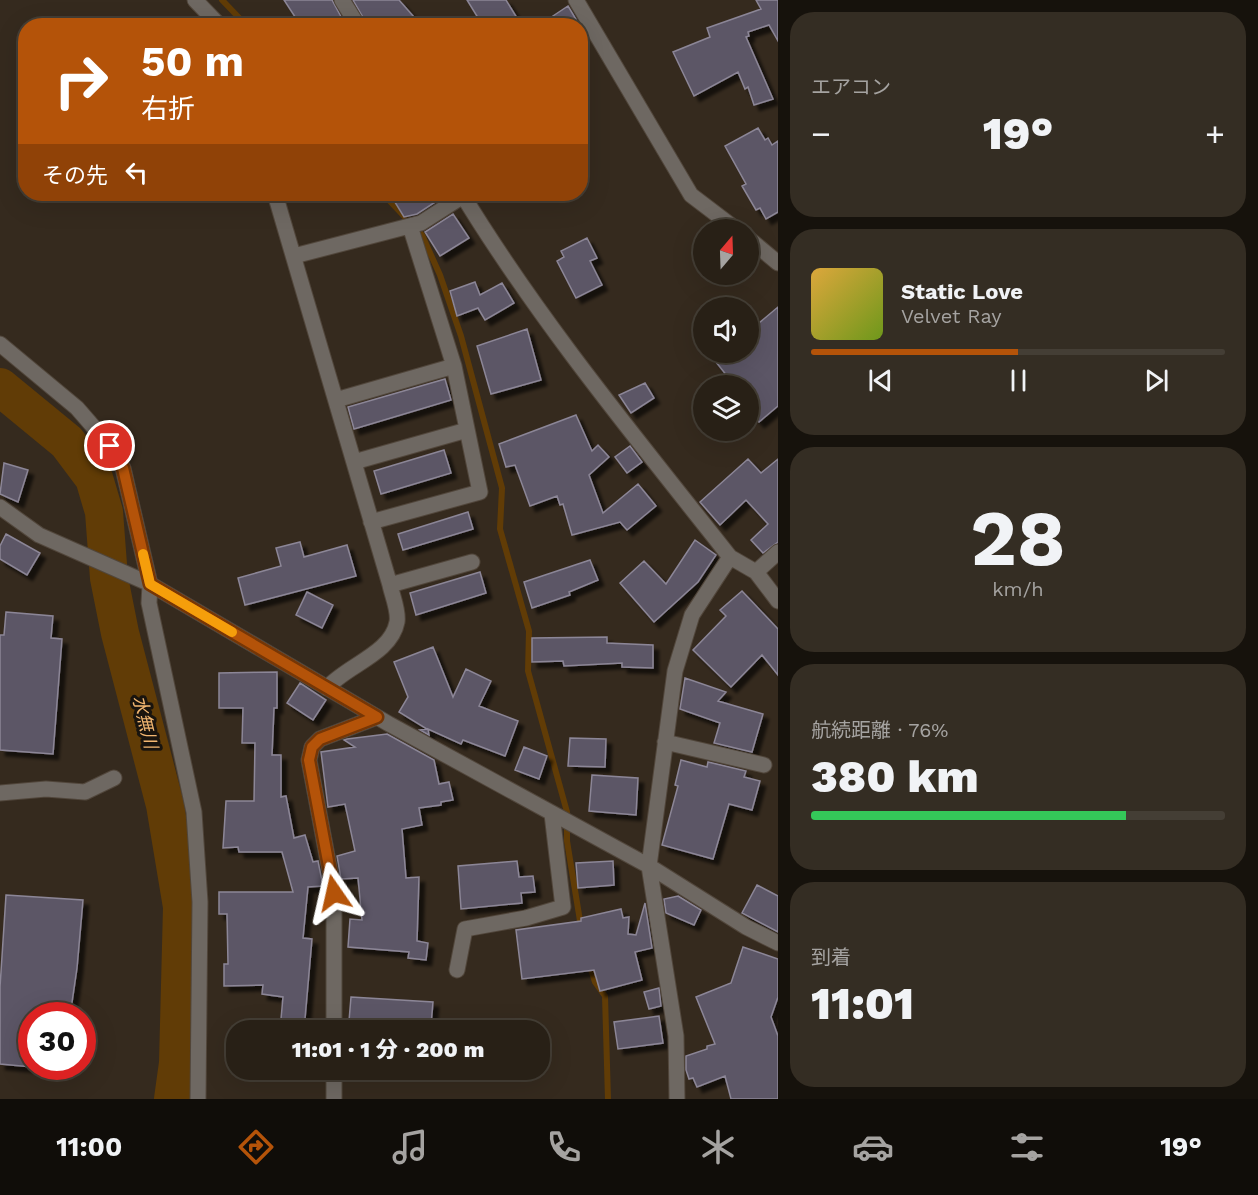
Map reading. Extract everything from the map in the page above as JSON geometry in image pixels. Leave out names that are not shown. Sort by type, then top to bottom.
[{"type":"street","points":[[195,0],[212,18]]},
{"type":"street","points":[[342,0],[353,18]]},
{"type":"street","points":[[576,0],[587,18]]},
{"type":"street","points":[[588,20],[691,195],[723,219]]},
{"type":"street","points":[[277,201],[390,585],[398,621],[388,643],[337,677],[327,688]]},
{"type":"street","points":[[294,256],[421,223],[454,201]]},
{"type":"street","points":[[467,201],[493,244],[606,399],[730,557],[756,572],[778,601]]},
{"type":"street","points":[[371,522],[480,492],[454,366],[410,226]]},
{"type":"street","points":[[759,247],[778,263]]},
{"type":"street","points":[[0,344],[77,408],[110,446],[123,468],[150,584],[149,603],[194,812],[200,902],[198,1099]]},
{"type":"street","points":[[336,400],[454,366]]},
{"type":"street","points":[[354,462],[467,430]]},
{"type":"street","points":[[0,507],[39,535],[150,584],[377,717],[648,866],[746,927],[778,943]]},
{"type":"street","points":[[756,572],[778,552]]},
{"type":"street","points":[[677,1099],[676,1036],[648,866],[675,671],[692,615],[730,557]]},
{"type":"street","points":[[390,585],[472,562]]},
{"type":"street","points":[[334,1020],[334,893],[309,760],[312,747],[320,739],[377,717]]},
{"type":"street","points":[[665,742],[764,765]]},
{"type":"street","points":[[0,793],[46,789],[85,792],[114,778]]},
{"type":"street","points":[[457,970],[465,929],[526,918],[563,907],[552,814]]},
{"type":"street","points":[[334,1080],[334,1099]]},
{"type":"building","points":[[284,0],[332,0],[342,18],[296,18]]},
{"type":"building","points":[[353,0],[399,0],[415,18],[363,18]]},
{"type":"building","points":[[467,0],[506,0],[517,18],[478,18]]},
{"type":"building","points":[[756,0],[778,0],[778,41],[769,25],[748,32],[749,36],[746,37],[773,99],[754,105],[748,87],[745,89],[738,72],[694,96],[673,52],[710,37],[707,28],[761,9]]},
{"type":"building","points":[[568,6],[575,18],[550,18]]},
{"type":"building","points":[[758,128],[765,140],[768,138],[772,145],[778,141],[778,212],[766,219],[760,208],[756,210],[742,186],[746,184],[725,146]]},
{"type":"building","points":[[394,201],[437,201],[417,214],[404,217]]},
{"type":"building","points":[[453,214],[469,238],[440,256],[425,232]]},
{"type":"building","points":[[587,238],[597,258],[590,261],[602,285],[576,298],[557,261],[564,257],[561,251]]},
{"type":"building","points":[[475,282],[480,295],[502,283],[514,303],[485,320],[478,308],[457,316],[450,291]]},
{"type":"building","points":[[778,307],[778,406],[759,422],[759,375],[726,375],[717,363],[759,363],[759,323]]},
{"type":"building","points":[[527,329],[541,380],[491,394],[477,346]]},
{"type":"building","points":[[445,379],[451,400],[354,429],[348,407]]},
{"type":"building","points":[[645,383],[654,398],[631,413],[619,395]]},
{"type":"building","points":[[576,415],[592,451],[598,445],[609,457],[589,475],[603,513],[638,484],[656,506],[627,530],[620,522],[572,535],[563,504],[560,505],[557,496],[530,506],[515,465],[506,467],[499,444]]},
{"type":"building","points":[[630,446],[642,462],[627,473],[615,457]]},
{"type":"building","points":[[444,450],[451,473],[381,494],[374,471]]},
{"type":"building","points":[[748,459],[761,473],[778,459],[778,542],[763,553],[751,540],[768,524],[746,500],[720,525],[700,502]]},
{"type":"building","points":[[4,463],[28,470],[18,502],[0,494]]},
{"type":"building","points":[[468,512],[473,529],[403,550],[398,534]]},
{"type":"building","points":[[6,534],[40,553],[27,575],[0,559],[0,546]]},
{"type":"building","points":[[695,540],[716,555],[698,582],[654,622],[620,583],[644,561],[666,584]]},
{"type":"building","points":[[300,542],[304,557],[347,545],[356,576],[245,605],[238,578],[281,566],[276,548]]},
{"type":"building","points":[[590,560],[598,580],[569,592],[570,595],[532,608],[524,582]]},
{"type":"building","points":[[480,572],[486,593],[416,615],[410,593]]},
{"type":"building","points":[[742,591],[778,629],[778,675],[762,655],[731,687],[693,650],[726,616],[720,610]]},
{"type":"building","points":[[307,592],[333,605],[322,628],[296,615]]},
{"type":"building","points":[[6,612],[53,616],[51,638],[62,639],[53,754],[0,750],[0,635],[4,635]]},
{"type":"building","points":[[607,637],[607,643],[653,645],[653,668],[622,667],[622,663],[564,666],[563,661],[532,662],[532,638]]},
{"type":"building","points":[[433,647],[453,697],[466,669],[491,681],[479,706],[518,721],[505,756],[463,740],[461,744],[428,729],[429,735],[420,730],[427,729],[399,712],[408,697],[394,662]]},
{"type":"building","points":[[277,672],[277,708],[274,708],[272,755],[281,755],[281,797],[286,796],[294,838],[305,835],[313,862],[318,861],[323,886],[308,887],[303,938],[312,939],[305,1020],[281,1020],[283,997],[262,994],[263,985],[224,986],[224,964],[228,964],[227,914],[219,914],[219,892],[293,892],[282,852],[239,852],[238,847],[223,848],[226,801],[254,801],[255,743],[242,743],[243,708],[219,708],[219,673]]},
{"type":"building","points":[[685,678],[726,692],[718,701],[763,714],[752,752],[714,743],[720,723],[680,709]]},
{"type":"building","points":[[300,683],[326,700],[313,720],[287,703]]},
{"type":"building","points":[[387,734],[434,760],[439,784],[449,782],[453,800],[441,802],[441,805],[419,808],[422,825],[402,829],[406,878],[419,877],[417,941],[428,943],[426,960],[408,958],[409,952],[348,947],[350,919],[362,920],[358,878],[341,879],[337,856],[355,851],[345,804],[328,807],[321,752],[355,747],[344,740],[347,739]]},
{"type":"building","points":[[570,738],[606,739],[605,767],[568,766]]},
{"type":"building","points":[[524,747],[547,756],[539,779],[515,770]]},
{"type":"building","points":[[681,760],[707,767],[708,762],[746,771],[744,777],[760,781],[752,810],[729,804],[713,859],[662,845],[678,786],[675,785]]},
{"type":"building","points":[[592,775],[638,778],[636,815],[589,811]]},
{"type":"building","points":[[517,861],[519,877],[533,876],[535,892],[521,893],[522,903],[461,909],[458,866]]},
{"type":"building","points":[[613,861],[614,885],[578,888],[576,863]]},
{"type":"building","points":[[757,885],[778,896],[778,932],[742,913]]},
{"type":"building","points":[[6,895],[83,900],[72,1002],[18,1002],[18,1066],[0,1064],[0,987]]},
{"type":"building","points":[[678,896],[701,910],[694,925],[666,913],[664,899]]},
{"type":"building","points":[[645,903],[652,948],[635,952],[642,980],[600,991],[594,970],[522,979],[516,930],[581,921],[581,918],[621,909],[623,918],[629,917],[628,934],[636,935]]},
{"type":"building","points":[[743,947],[778,959],[778,997],[771,1017],[778,1036],[778,1099],[731,1099],[725,1076],[697,1087],[693,1078],[689,1079],[686,1070],[686,1056],[715,1044],[696,997],[731,983]]},
{"type":"building","points":[[659,988],[661,1006],[649,1009],[644,992]]},
{"type":"building","points":[[351,997],[433,1002],[431,1020],[349,1020]]},
{"type":"building","points":[[659,1016],[663,1043],[618,1049],[614,1022]]},
{"type":"waterway","points":[[222,0],[239,18]]},
{"type":"waterway","points":[[390,201],[422,235],[440,275],[461,336],[502,488],[500,529],[529,631],[528,671],[567,812],[567,841],[581,927]]},
{"type":"waterway","name":"水無川","points":[[0,387],[67,442],[94,478],[104,512],[109,578],[120,633],[165,805],[182,907],[178,1063],[173,1099]]},
{"type":"waterway","points":[[0,407],[2,389]]},
{"type":"waterway","points":[[589,963],[595,982],[605,996],[608,1099]]},
{"type":"slow traffic","points":[[143,554],[150,584],[232,632]]},
{"type":"route","points":[[110,446],[123,468],[150,584],[377,717],[320,739],[312,747],[309,760],[334,893]]}]
